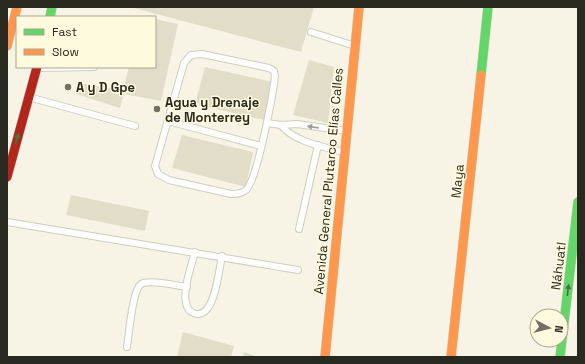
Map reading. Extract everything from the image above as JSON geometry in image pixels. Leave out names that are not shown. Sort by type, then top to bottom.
[{"type":"street","points":[[7,46],[17,7]]},
{"type":"street","name":"Avenida General Plutarco Elías Calles","points":[[325,357],[359,7]]},
{"type":"street","name":"Maya","points":[[451,357],[488,7]]},
{"type":"street","points":[[7,177],[36,68]]},
{"type":"street","name":"Náhuatl","points":[[560,357],[578,202]]},
{"type":"lane","points":[[311,32],[355,46]]},
{"type":"lane","points":[[202,54],[230,59],[269,68],[274,71],[274,86],[267,123],[252,179],[246,190],[240,194],[231,194],[169,180],[158,174],[155,166],[168,121],[184,63],[191,55],[202,54]]},
{"type":"lane","points":[[28,97],[135,126]]},
{"type":"lane","points":[[168,121],[261,146]]},
{"type":"lane","points":[[267,123],[281,125],[297,124],[346,131]]},
{"type":"lane","points":[[281,125],[285,130],[293,135],[318,145],[344,152]]},
{"type":"lane","points":[[299,229],[318,145]]},
{"type":"lane","points":[[7,222],[222,256],[298,270]]},
{"type":"lane","points":[[195,252],[187,287],[186,302],[188,310],[199,314],[206,310],[211,302],[222,256]]},
{"type":"lane","points":[[127,347],[134,302],[141,284],[149,282],[187,287]]},
{"type":"building","points":[[130,7],[314,7],[301,52]]},
{"type":"building","points":[[156,19],[178,24],[161,101],[124,94],[120,108],[76,94],[78,83],[123,90],[129,68],[156,68]]},
{"type":"building","points":[[309,60],[334,67],[328,123],[293,115]]},
{"type":"building","points":[[205,67],[273,82],[264,120],[195,104]]},
{"type":"building","points":[[182,135],[253,152],[246,187],[172,168]]},
{"type":"building","points":[[71,195],[149,211],[145,231],[66,215]]},
{"type":"building","points":[[183,332],[234,346],[231,357],[177,357]]},
{"type":"building","points":[[244,352],[258,357],[243,357]]},
{"type":"traffic: fast","points":[[50,16],[52,7]]},
{"type":"traffic: fast","points":[[481,75],[488,7]]},
{"type":"traffic: fast","points":[[560,357],[578,202]]},
{"type":"traffic: slow","points":[[7,46],[17,7]]},
{"type":"traffic: slow","points":[[325,357],[359,7]]},
{"type":"traffic: slow","points":[[451,357],[481,75]]},
{"type":"traffic: jam","points":[[7,177],[37,68]]},
{"type":"place","name":"A y D Gpe","points":[[68,87]]},
{"type":"place","name":"Agua y Drenaje de Monterrey","points":[[157,109]]}]
